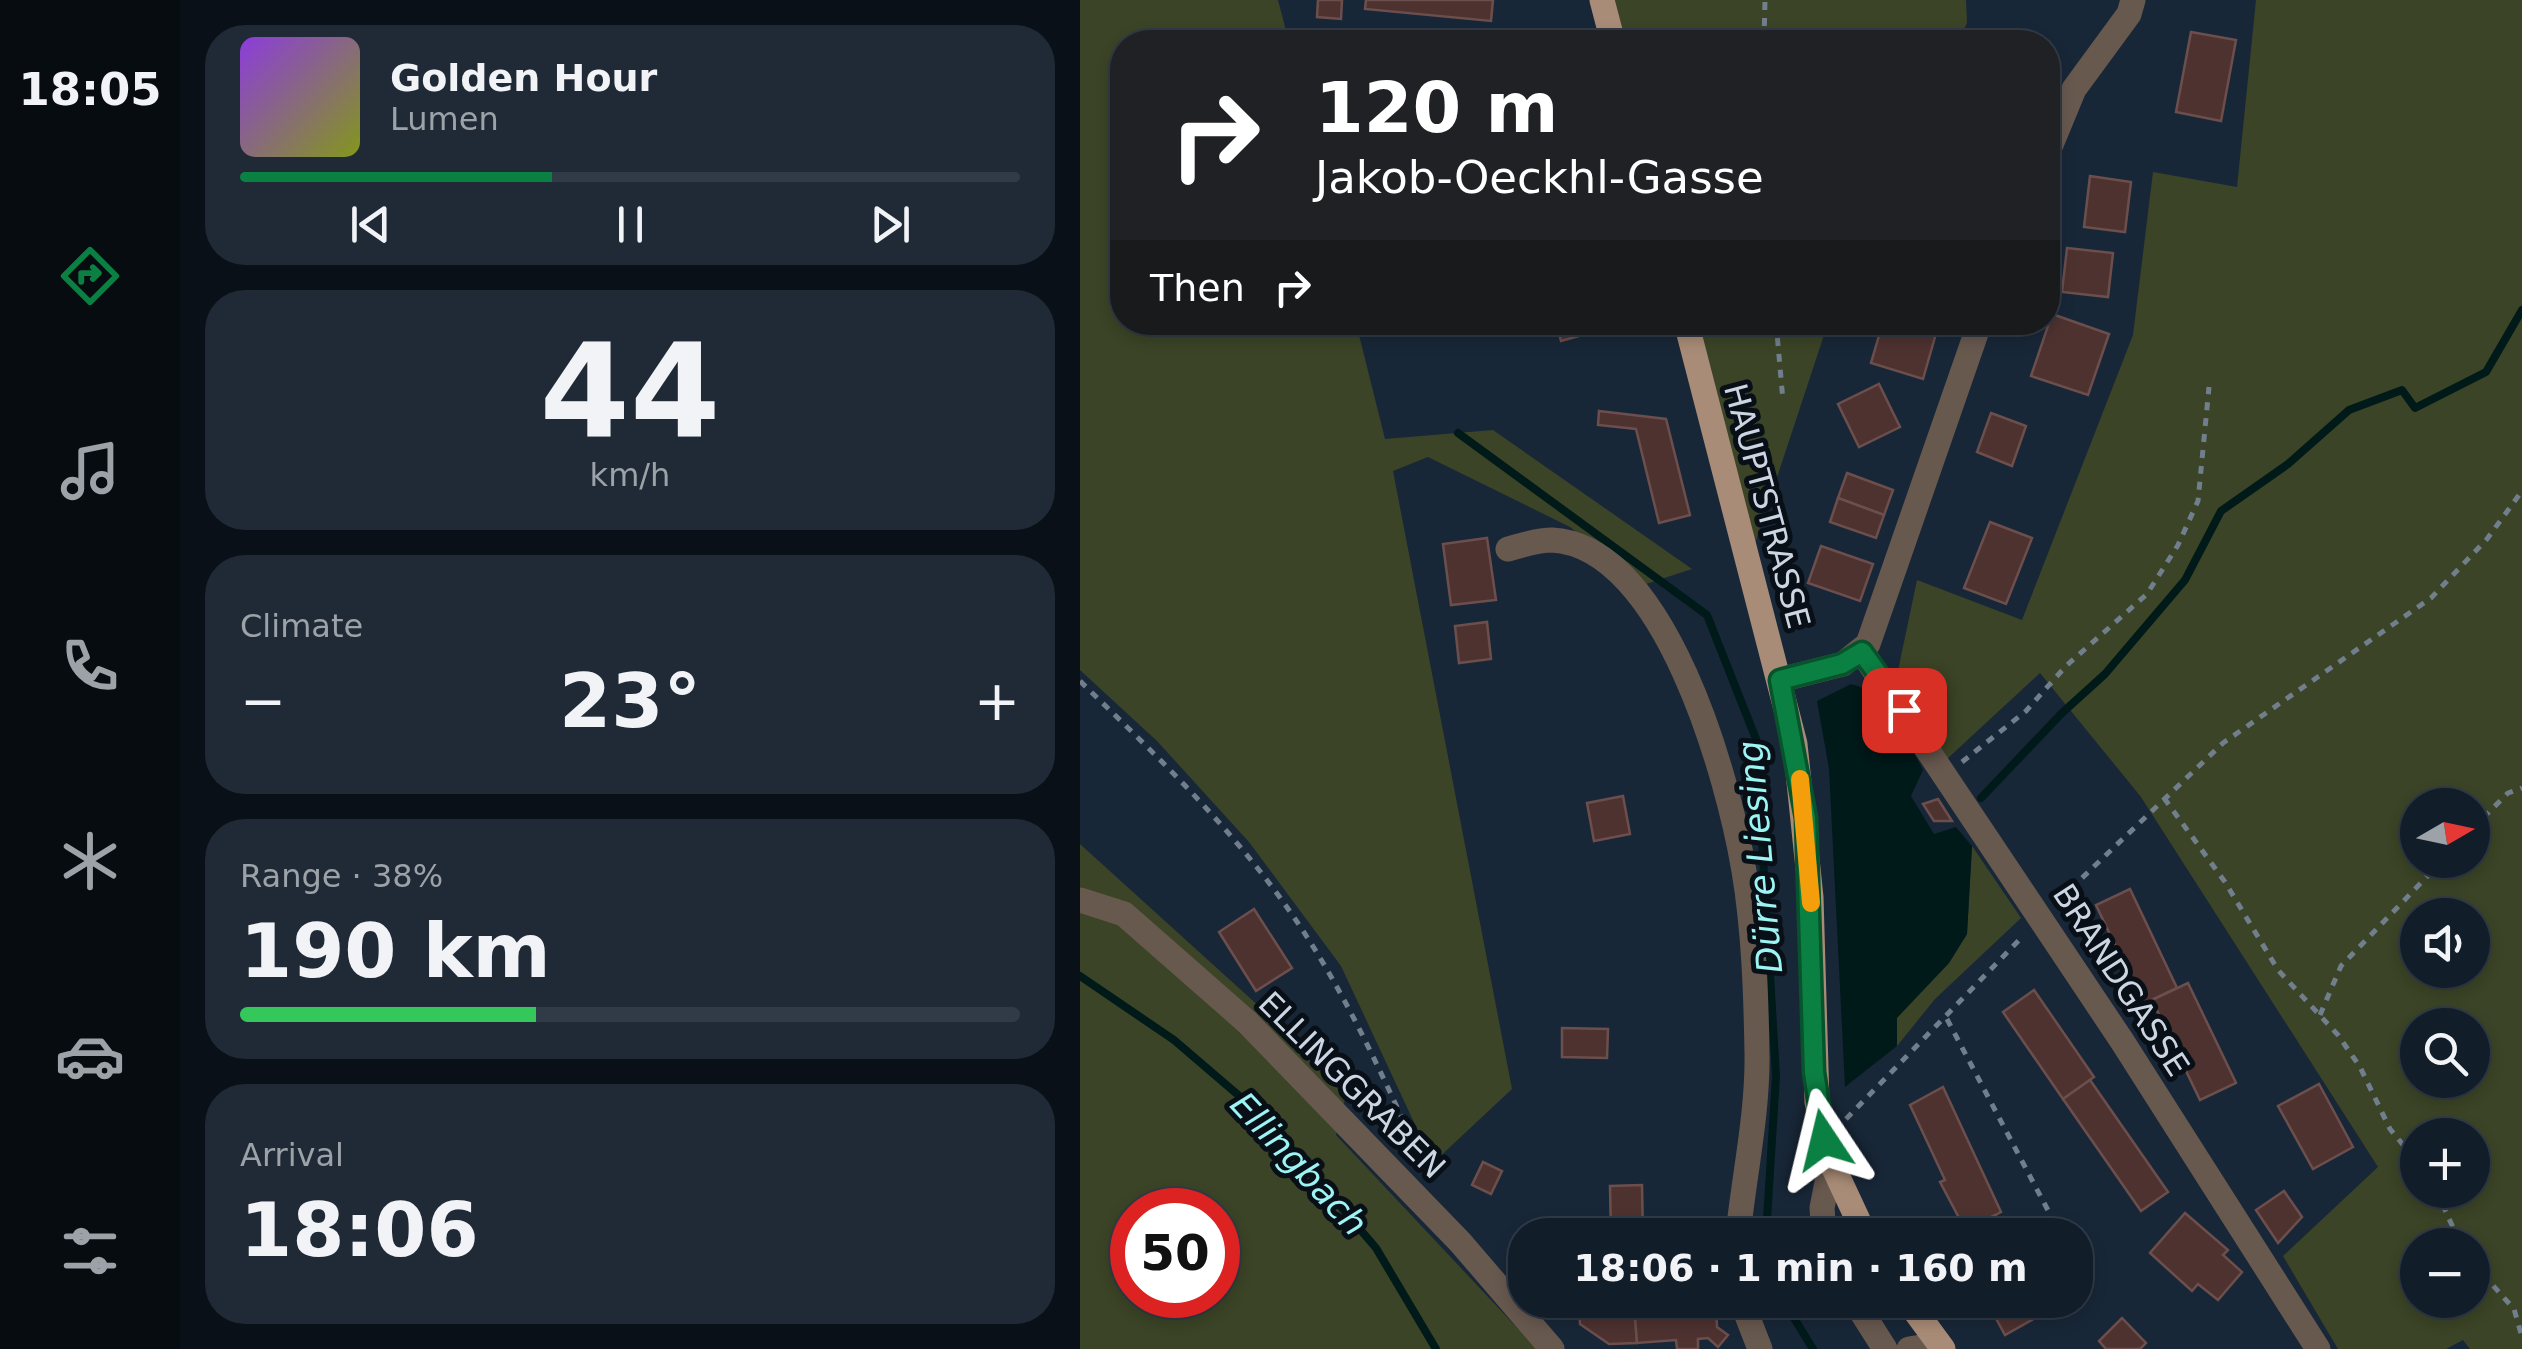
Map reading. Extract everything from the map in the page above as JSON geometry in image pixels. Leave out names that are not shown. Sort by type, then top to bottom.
[{"type":"main road","points":[[1602,0],[1610,30]]},
{"type":"main road","name":"HAUPTSTRASSE","points":[[1689,335],[1780,680],[1806,818],[1814,1072],[1828,1151],[1858,1218]]},
{"type":"main road","points":[[1920,1318],[1941,1346]]},
{"type":"street","points":[[2060,122],[2074,88],[2129,14],[2133,0]]},
{"type":"street","points":[[1780,680],[1842,664],[1862,652],[1873,634],[1976,335]]},
{"type":"street","points":[[1508,549],[1552,540],[1592,554],[1638,595],[1662,625],[1694,690],[1736,830],[1752,956],[1757,1058],[1740,1218]]},
{"type":"street","name":"BRANDGASSE","points":[[1862,652],[2041,917],[2318,1349]]},
{"type":"street","name":"ELLINGGRABEN","points":[[1080,900],[1124,914],[1247,1022],[1460,1242],[1552,1349]]},
{"type":"street","points":[[1823,1218],[1828,1151]]},
{"type":"street","points":[[1749,1318],[1760,1349]]},
{"type":"street","points":[[1865,1318],[1884,1349]]},
{"type":"street","points":[[1908,1349],[1941,1346]]},
{"type":"path","points":[[1765,30],[1766,0]]},
{"type":"path","points":[[1777,335],[1783,401]]},
{"type":"path","points":[[1946,774],[2026,710],[2066,666],[2147,594],[2178,544],[2198,501],[2209,386]]},
{"type":"path","points":[[1828,1151],[2041,917],[2164,798],[2223,742],[2431,598],[2487,538],[2522,491]]},
{"type":"path","points":[[1080,682],[1205,805],[1306,936],[1346,1003],[1432,1182]]},
{"type":"path","points":[[2490,812],[2508,794],[2522,788]]},
{"type":"path","points":[[2164,798],[2225,882],[2278,970],[2320,1015],[2360,1067],[2400,1142]]},
{"type":"path","points":[[2320,1015],[2342,966],[2426,878]]},
{"type":"path","points":[[1947,1019],[2052,1218]]},
{"type":"path","points":[[2490,1282],[2514,1309],[2522,1337]]},
{"type":"green space","points":[[1080,0],[1278,0],[1286,30],[1110,30],[1110,335],[1359,335],[1385,439],[1493,430],[1692,569],[1646,584],[1570,527],[1428,457],[1393,471],[1512,1089],[1433,1163],[1341,966],[1249,842],[1157,741],[1080,670]]},
{"type":"green space","points":[[1615,0],[1966,0],[1964,30],[1623,30]]},
{"type":"green space","points":[[2256,0],[2522,0],[2522,1349],[2470,1349],[2463,1340],[2446,1349],[2338,1349],[2283,1256],[2378,1167],[2141,797],[2040,673],[1947,759],[1895,685],[1917,580],[2022,620],[2133,335],[2153,172],[2237,187]]},
{"type":"green space","points":[[1699,335],[1824,335],[1753,550]]},
{"type":"green space","points":[[1080,844],[1348,1087],[1336,1135],[1537,1349],[1080,1349]]},
{"type":"green space","points":[[1972,846],[2021,918],[1935,999],[1897,1046],[1896,1018],[1949,963],[1967,934]]},
{"type":"shaded area","points":[[1851,684],[1875,696],[1910,745],[1923,770],[1911,796],[1934,834],[1956,827],[1972,846],[1967,934],[1949,963],[1897,1018],[1897,1046],[1845,1087],[1829,769],[1817,701]]},
{"type":"building","points":[[1318,0],[1342,0],[1341,19],[1317,17]]},
{"type":"building","points":[[1366,0],[1493,0],[1491,21],[1365,9]]},
{"type":"building","points":[[2191,32],[2236,40],[2221,121],[2176,112]]},
{"type":"building","points":[[2090,176],[2131,182],[2125,232],[2084,227]]},
{"type":"building","points":[[2067,248],[2113,253],[2108,297],[2062,292]]},
{"type":"building","points":[[2060,317],[2109,334],[2088,395],[2031,376],[2045,335],[2060,335]]},
{"type":"building","points":[[1559,335],[1583,335],[1561,341]]},
{"type":"building","points":[[1879,335],[1936,335],[1923,379],[1871,363]]},
{"type":"building","points":[[1879,384],[1900,427],[1859,447],[1838,404]]},
{"type":"building","points":[[1599,411],[1666,419],[1690,515],[1659,523],[1636,429],[1598,425]]},
{"type":"building","points":[[1991,413],[2026,426],[2012,466],[1977,452]]},
{"type":"building","points":[[1847,473],[1893,490],[1884,515],[1838,498]]},
{"type":"building","points":[[1838,498],[1884,515],[1876,538],[1830,522]]},
{"type":"building","points":[[1990,522],[2032,538],[2006,604],[1964,588]]},
{"type":"building","points":[[1487,538],[1496,600],[1451,605],[1443,544]]},
{"type":"building","points":[[1821,546],[1873,564],[1860,601],[1808,583]]},
{"type":"building","points":[[1487,622],[1491,659],[1459,663],[1455,626]]},
{"type":"building","points":[[1623,796],[1630,834],[1594,841],[1587,803]]},
{"type":"building","points":[[1938,799],[1952,821],[1934,821],[1923,804]]},
{"type":"building","points":[[2130,889],[2177,988],[2143,1004],[2096,905]]},
{"type":"building","points":[[1254,909],[1292,968],[1256,991],[1219,932]]},
{"type":"building","points":[[2188,983],[2236,1083],[2200,1100],[2152,1000]]},
{"type":"building","points":[[2034,990],[2094,1077],[2063,1099],[2003,1012]]},
{"type":"building","points":[[1562,1028],[1608,1029],[1607,1058],[1562,1057]]},
{"type":"building","points":[[2090,1080],[2168,1192],[2141,1211],[2063,1099]]},
{"type":"building","points":[[2319,1084],[2353,1147],[2313,1169],[2278,1106]]},
{"type":"building","points":[[1943,1087],[2001,1212],[1990,1218],[1959,1218],[1940,1182],[1945,1180],[1910,1105]]},
{"type":"building","points":[[1483,1162],[1502,1171],[1491,1194],[1472,1185]]},
{"type":"building","points":[[1642,1185],[1643,1218],[1611,1218],[1610,1186]]},
{"type":"building","points":[[2284,1191],[2302,1217],[2278,1243],[2256,1210]]},
{"type":"building","points":[[2185,1213],[2228,1250],[2223,1255],[2242,1272],[2218,1300],[2198,1284],[2192,1291],[2150,1253]]},
{"type":"building","points":[[1580,1318],[1635,1318],[1637,1343],[1609,1344],[1580,1324]]},
{"type":"building","points":[[1635,1318],[1717,1318],[1717,1327],[1728,1335],[1718,1347],[1708,1338],[1698,1339],[1698,1349],[1677,1349],[1676,1340],[1637,1343]]},
{"type":"building","points":[[1996,1318],[2035,1318],[2005,1335]]},
{"type":"building","points":[[2122,1318],[2146,1343],[2140,1349],[2106,1349],[2099,1341]]},
{"type":"waterway","points":[[1981,798],[2105,674],[2185,580],[2221,511],[2288,464],[2349,410],[2402,390],[2415,408],[2486,372],[2522,310]]},
{"type":"waterway","name":"Dürre Liesing","points":[[1458,433],[1707,615],[1756,739],[1776,1076],[1767,1218]]},
{"type":"waterway","name":"Ellingbach","points":[[1080,976],[1174,1040],[1265,1118],[1376,1248],[1436,1349]]},
{"type":"waterway","name":"Dürre Liesing","points":[[1794,1318],[1813,1349]]},
{"type":"slow traffic","points":[[1800,779],[1811,903]]},
{"type":"route","points":[[1824,1140],[1814,1072],[1806,818],[1780,680],[1842,664],[1862,652],[1904,710]]}]
